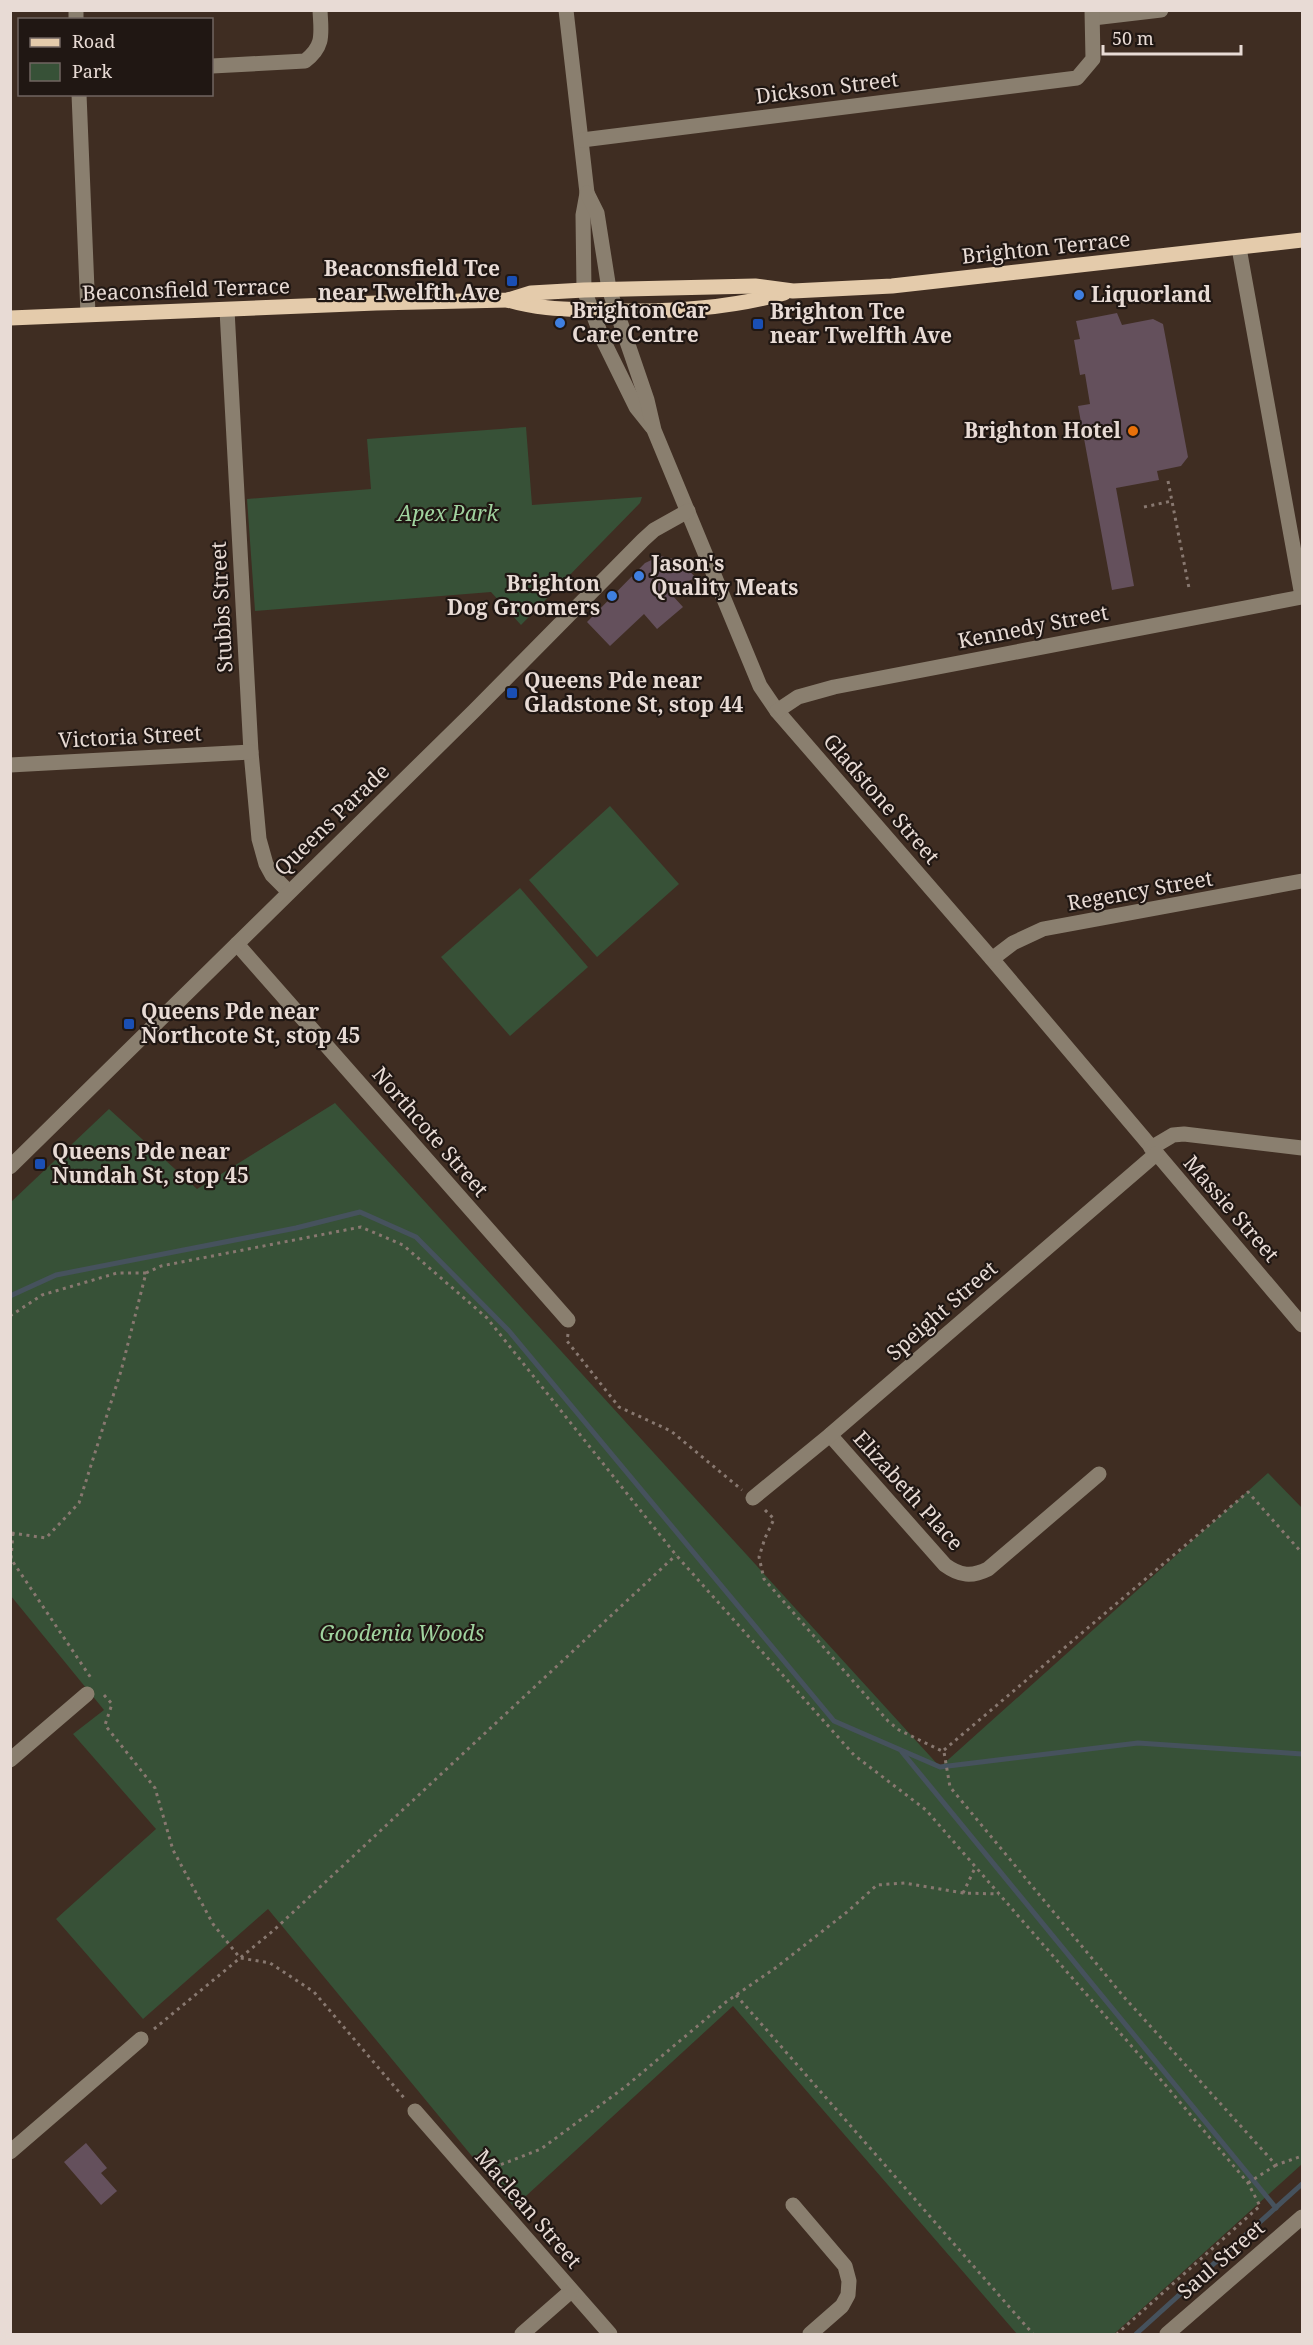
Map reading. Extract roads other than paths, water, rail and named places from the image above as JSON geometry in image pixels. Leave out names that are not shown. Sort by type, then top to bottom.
[{"type":"main road","name":"Brighton Terrace","points":[[609,289],[755,286],[793,291],[892,286],[1302,240]]},
{"type":"main road","name":"Beaconsfield Terrace","points":[[10,318],[508,300],[531,293],[609,289]]},
{"type":"main road","name":"Brighton Terrace","points":[[616,311],[650,312],[757,301],[793,291]]},
{"type":"main road","name":"Beaconsfield Terrace","points":[[508,300],[532,308],[616,311]]},
{"type":"street","points":[[213,66],[305,61],[316,53],[321,43],[320,10]]},
{"type":"street","points":[[566,10],[587,193]]},
{"type":"street","points":[[1092,14],[1161,10]]},
{"type":"street","name":"Dickson Street","points":[[582,140],[1077,78],[1093,58],[1092,14]]},
{"type":"street","points":[[79,96],[88,314]]},
{"type":"street","name":"Gladstone Street","points":[[587,193],[597,213],[609,289],[647,400],[654,430],[760,686],[777,711],[992,959],[1154,1151]]},
{"type":"street","name":"Gladstone Street","points":[[587,193],[583,215],[584,290],[590,310],[636,407],[654,430]]},
{"type":"street","points":[[1239,248],[1302,597]]},
{"type":"street","name":"Stubbs Street","points":[[227,310],[251,752],[259,839],[269,869],[289,892]]},
{"type":"street","name":"Queens Parade","points":[[12,1160],[237,944],[654,530],[688,511]]},
{"type":"street","name":"Kennedy Street","points":[[777,711],[798,696],[834,687],[1302,597]]},
{"type":"street","name":"Victoria Street","points":[[10,765],[251,752]]},
{"type":"street","name":"Regency Street","points":[[992,959],[1013,943],[1043,929],[1302,881]]},
{"type":"street","name":"Northcote Street","points":[[237,944],[568,1320]]},
{"type":"street","name":"Speight Street","points":[[753,1498],[830,1435],[1154,1151],[1161,1140],[1173,1135],[1184,1134],[1302,1148]]},
{"type":"street","name":"Massie Street","points":[[1154,1151],[1302,1325]]},
{"type":"street","name":"Elizabeth Place","points":[[830,1435],[945,1565],[964,1575],[978,1574],[988,1569],[1099,1474]]},
{"type":"street","points":[[10,1760],[92,1690]]},
{"type":"street","points":[[10,2152],[141,2039]]},
{"type":"street","name":"Maclean Street","points":[[415,2111],[610,2334]]},
{"type":"street","points":[[793,2205],[845,2265],[849,2281],[848,2295],[842,2306],[810,2334]]},
{"type":"street","name":"Saul Street","points":[[1167,2334],[1302,2217]]},
{"type":"street","points":[[522,2334],[571,2290]]},
{"type":"waterway","points":[[10,1296],[56,1275],[296,1228],[360,1212],[416,1237],[509,1331],[834,1721],[940,1767],[1138,1743],[1302,1754]]},
{"type":"waterway","points":[[902,1752],[1276,2208]]},
{"type":"waterway","points":[[1136,2334],[1302,2184]]},
{"type":"place","name":"Beaconsfield Tce near Twelfth Ave","points":[[512,281]]},
{"type":"place","name":"Liquorland","points":[[1079,295]]},
{"type":"place","name":"Brighton Car Care Centre","points":[[560,323]]},
{"type":"place","name":"Brighton Tce near Twelfth Ave","points":[[758,324]]},
{"type":"place","name":"Brighton Hotel","points":[[1133,431]]},
{"type":"place","name":"Jason's Quality Meats","points":[[639,576]]},
{"type":"place","name":"Brighton Dog Groomers","points":[[612,596]]},
{"type":"place","name":"Queens Pde near Gladstone St, stop 44","points":[[512,693]]},
{"type":"place","name":"Queens Pde near Northcote St, stop 45","points":[[129,1024]]},
{"type":"place","name":"Queens Pde near Nundah St, stop 45","points":[[40,1164]]},
{"type":"park label","name":"Apex Park","points":[[448,514]]},
{"type":"park label","name":"Goodenia Woods","points":[[402,1634]]}]
